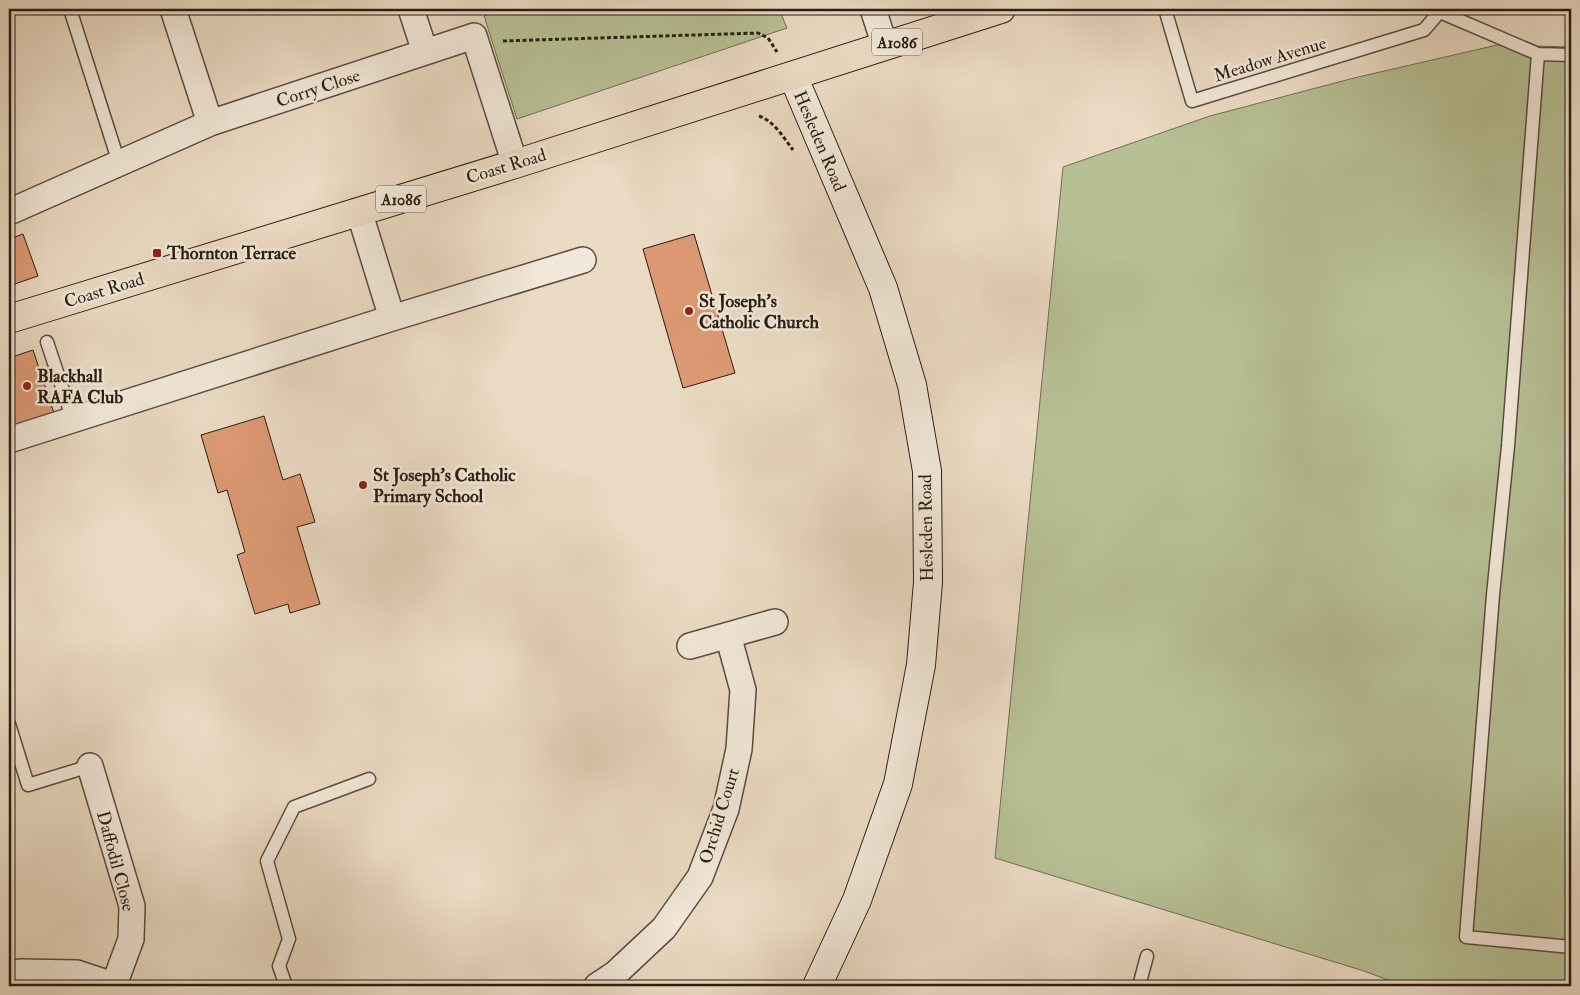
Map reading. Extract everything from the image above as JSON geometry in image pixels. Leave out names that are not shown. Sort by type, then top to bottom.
[{"type":"main road","name":"Coast Road","points":[[9,319],[515,164],[1001,9]]},
{"type":"main road","name":"Hesleden Road","points":[[793,76],[883,288],[912,385],[927,471],[928,582],[921,665],[898,784],[857,900],[817,986]]},
{"type":"street","points":[[173,9],[210,123]]},
{"type":"street","points":[[410,9],[425,52]]},
{"type":"street","points":[[873,9],[886,46]]},
{"type":"street","name":"Corry Close","points":[[10,207],[119,164],[210,123],[474,36],[478,46]]},
{"type":"street","points":[[478,46],[515,164]]},
{"type":"street","points":[[359,211],[392,318]]},
{"type":"street","points":[[9,440],[392,318],[583,260]]},
{"type":"street","points":[[690,646],[775,622]]},
{"type":"street","name":"Orchid Court","points":[[597,986],[615,974],[664,928],[700,877],[726,809],[739,749],[743,690],[728,635]]},
{"type":"street","name":"Daffodil Close","points":[[90,766],[132,906],[131,939],[115,986]]},
{"type":"street","points":[[9,977],[20,972],[77,973],[115,986]]},
{"type":"lane","points":[[70,9],[119,164]]},
{"type":"lane","name":"Meadow Avenue","points":[[1164,9],[1192,101],[1424,30],[1441,10]]},
{"type":"lane","points":[[1441,10],[1538,54],[1571,55]]},
{"type":"lane","points":[[1538,54],[1508,446],[1492,605],[1466,937],[1571,947]]},
{"type":"lane","points":[[47,342],[73,420]]},
{"type":"lane","points":[[9,724],[28,785],[90,766]]},
{"type":"lane","points":[[286,986],[279,966],[289,939],[267,861],[294,807],[369,779]]},
{"type":"lane","points":[[1139,986],[1147,956]]},
{"type":"path","points":[[478,46],[502,41],[758,33],[768,38],[793,76]]},
{"type":"path","points":[[756,115],[765,118],[780,132],[796,154]]},
{"type":"green space","points":[[499,9],[779,9],[787,28],[517,119],[484,16]]},
{"type":"green space","points":[[1497,45],[1571,47],[1571,986],[1404,986],[1364,971],[995,858],[1063,167],[1210,116],[1354,78]]},
{"type":"building","points":[[23,234],[38,276],[9,286],[9,239]]},
{"type":"building","name":"St Joseph's Catholic Church","points":[[694,234],[735,373],[683,388],[643,249]]},
{"type":"building","name":"Blackhall RAFA Club","points":[[33,350],[54,413],[9,429],[9,358]]},
{"type":"building","points":[[264,416],[283,480],[300,474],[315,522],[297,527],[320,604],[290,613],[288,604],[255,614],[237,555],[245,552],[227,490],[218,493],[201,435]]},
{"type":"place","name":"Thornton Terrace","points":[[157,253]]},
{"type":"place","name":"St Joseph's Catholic Church","points":[[689,311]]},
{"type":"place","name":"Blackhall RAFA Club","points":[[27,386]]},
{"type":"place","name":"St Joseph's Catholic Primary School","points":[[363,485]]}]
